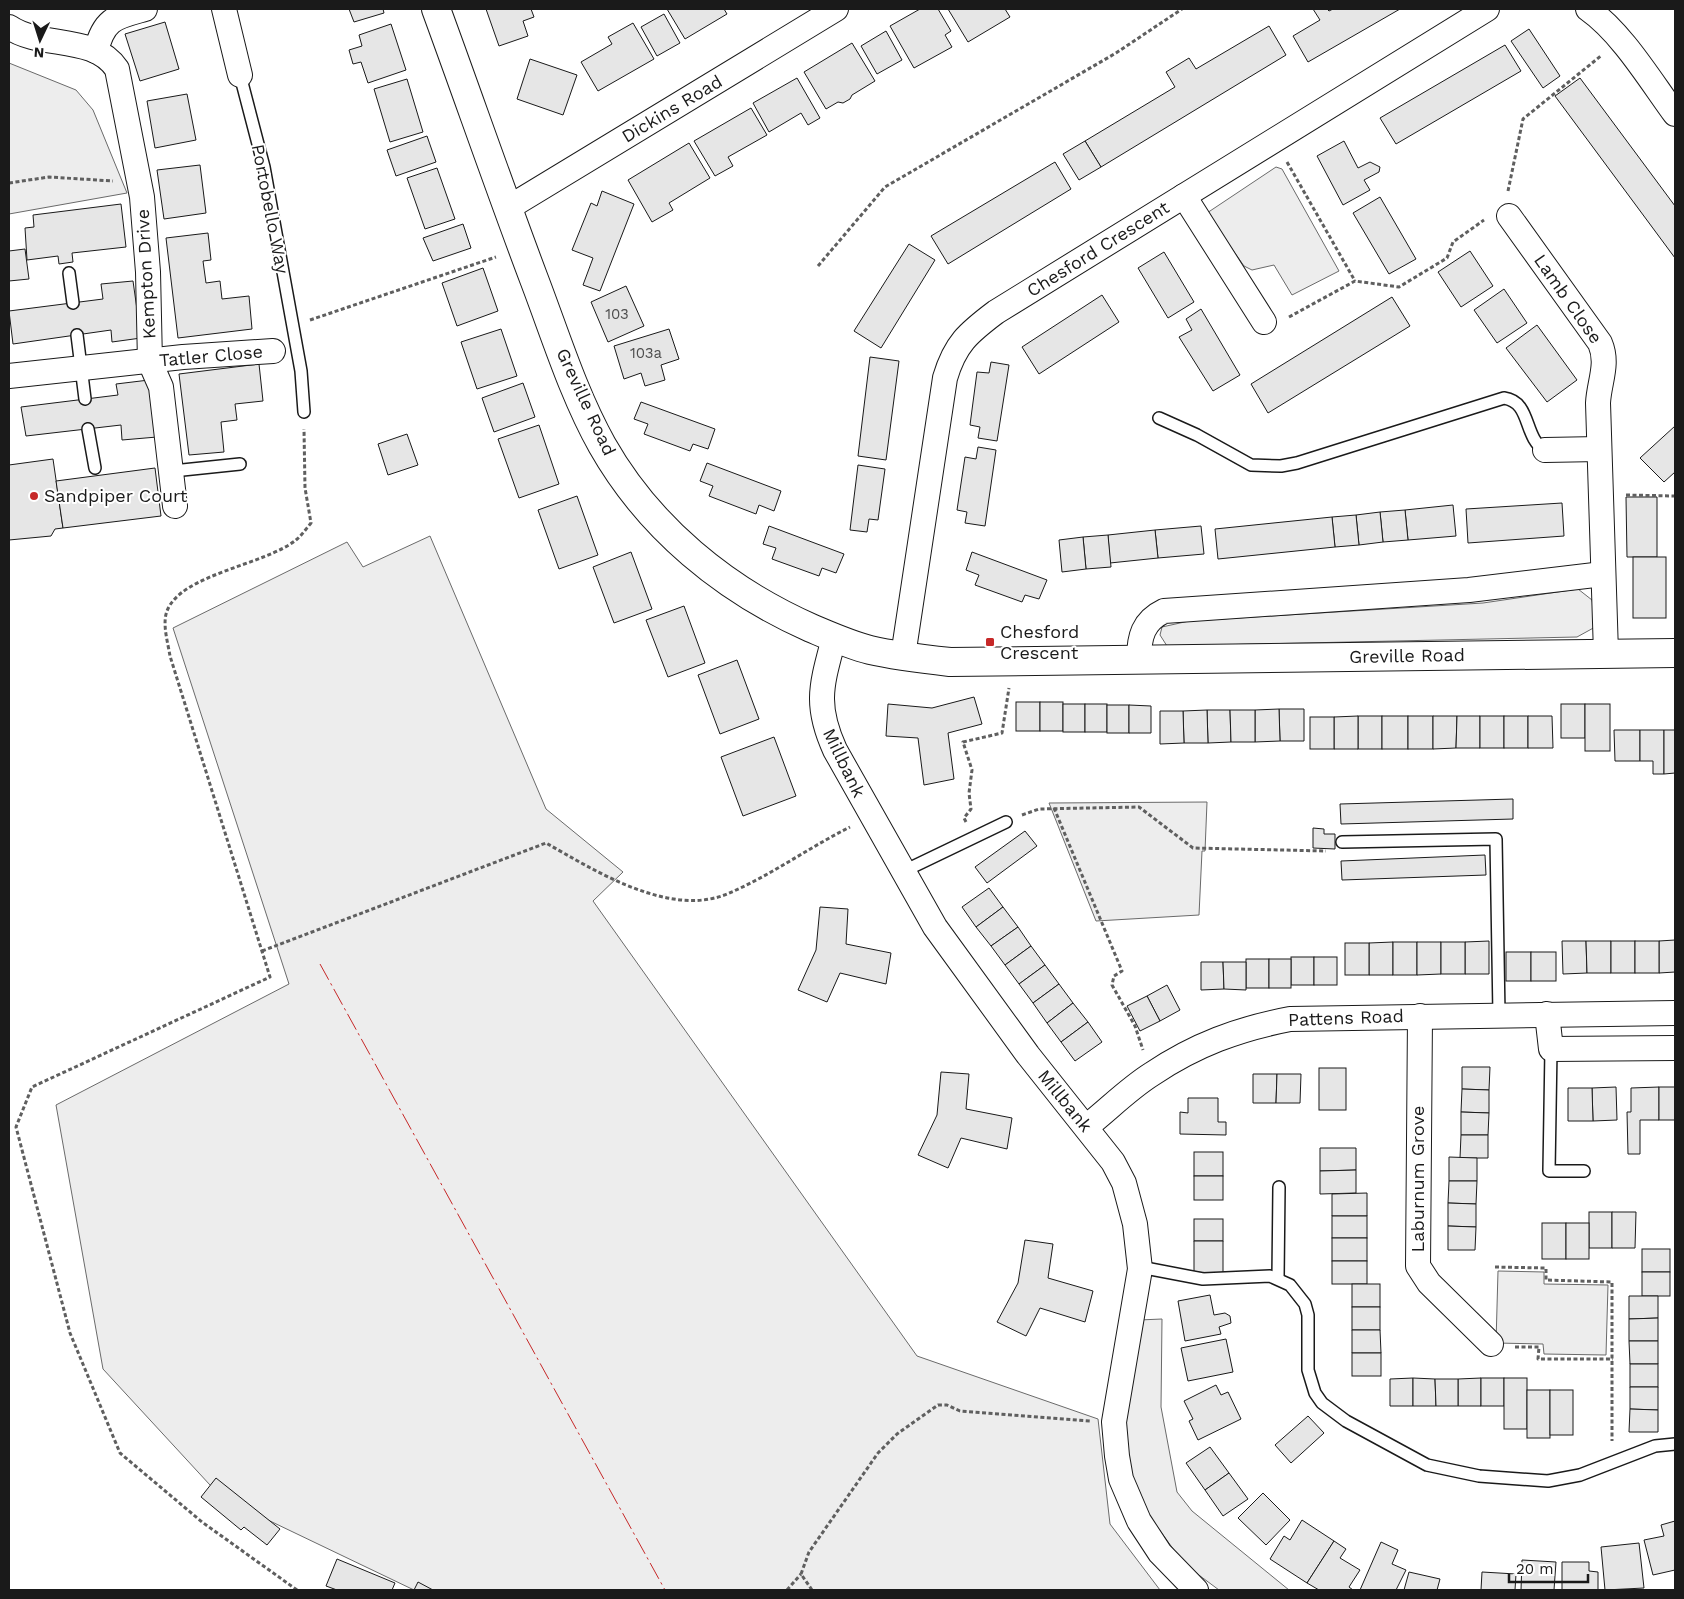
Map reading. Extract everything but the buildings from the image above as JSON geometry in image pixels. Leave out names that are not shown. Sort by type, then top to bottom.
[{"type":"street","points":[[96,51],[100,34],[106,25],[116,17],[146,9]]},
{"type":"street","name":"Portobello Way","points":[[224,9],[240,75]]},
{"type":"street","name":"Greville Road","points":[[436,9],[508,208],[581,401],[603,445],[658,522],[685,549],[715,573],[788,618],[834,638],[868,649],[950,662],[1675,652]]},
{"type":"street","name":"Dickins Road","points":[[508,208],[836,9]]},
{"type":"street","name":"Chesford Crescent","points":[[903,656],[940,400],[950,360],[957,346],[967,334],[996,312],[1273,139],[1487,9]]},
{"type":"street","points":[[1588,9],[1600,18],[1620,40],[1675,114]]},
{"type":"street","name":"Kempton Drive","points":[[9,27],[25,35],[96,51],[110,59],[117,69],[139,181],[148,272],[150,362],[161,386],[173,472],[175,506]]},
{"type":"street","points":[[1184,196],[1264,322]]},
{"type":"street","name":"Lamb Close","points":[[1508,207],[1603,349],[1604,367],[1598,403],[1606,653]]},
{"type":"street","name":"Tatler Close","points":[[9,376],[241,352],[272,351]]},
{"type":"street","points":[[1545,450],[1599,449]]},
{"type":"street","points":[[1139,659],[1139,644],[1147,623],[1154,616],[1164,611],[1469,590],[1603,574]]},
{"type":"street","name":"Millbank","points":[[834,638],[821,691],[823,719],[835,750],[935,927],[1028,1055],[1113,1162],[1124,1183],[1135,1224],[1140,1267],[1114,1422],[1117,1456],[1122,1479],[1139,1520],[1160,1553],[1196,1590]]},
{"type":"street","name":"Pattens Road","points":[[1086,1126],[1151,1074],[1195,1048],[1235,1031],[1274,1022],[1308,1017],[1675,1013]]},
{"type":"street","points":[[1547,1014],[1551,1049],[1675,1048]]},
{"type":"street","name":"Laburnum Grove","points":[[1420,1016],[1418,1266],[1429,1283],[1491,1344]]},
{"type":"lane","name":"Portobello Way","points":[[240,75],[269,195],[301,371],[304,412]]},
{"type":"lane","points":[[69,274],[73,303]]},
{"type":"lane","points":[[77,335],[85,399]]},
{"type":"lane","points":[[1159,418],[1197,435],[1251,465],[1282,466],[1297,463],[1504,398],[1512,399],[1519,404],[1525,413],[1533,438],[1538,446],[1545,450]]},
{"type":"lane","points":[[88,429],[95,468]]},
{"type":"lane","points":[[173,472],[240,464]]},
{"type":"lane","points":[[904,872],[1006,822]]},
{"type":"lane","points":[[1342,842],[1496,839],[1499,1015]]},
{"type":"lane","points":[[1551,1049],[1549,1171],[1584,1171]]},
{"type":"lane","points":[[1278,1278],[1279,1187]]},
{"type":"lane","points":[[1140,1267],[1203,1279],[1259,1275],[1278,1278],[1290,1285],[1305,1304],[1309,1329],[1308,1370],[1315,1393],[1322,1403],[1346,1421],[1415,1460],[1450,1471],[1548,1481],[1574,1477],[1655,1446],[1675,1444]]},
{"type":"path","points":[[818,266],[885,187],[1116,53],[1182,9]]},
{"type":"path","points":[[1508,207],[1510,175],[1523,119],[1620,40]]},
{"type":"path","points":[[1273,139],[1356,281]]},
{"type":"path","points":[[9,183],[49,177],[126,182],[139,181]]},
{"type":"path","points":[[1264,322],[1271,327],[1356,281],[1399,287],[1447,258],[1453,242],[1485,219]]},
{"type":"path","points":[[305,322],[503,254]]},
{"type":"path","points":[[297,1590],[202,1522],[120,1453],[70,1334],[16,1127],[32,1087],[270,977],[170,656],[166,633],[167,611],[176,597],[192,585],[269,554],[295,541],[311,524],[305,488],[304,412]]},
{"type":"path","points":[[1625,495],[1675,496]]},
{"type":"path","points":[[974,837],[964,818],[971,809],[972,770],[963,742],[1002,733],[1009,690]]},
{"type":"path","points":[[1039,809],[1139,807],[1194,848],[1342,852],[1342,842]]},
{"type":"path","points":[[1054,808],[1122,971],[1114,976],[1112,985],[1134,1026],[1151,1074]]},
{"type":"path","points":[[262,951],[546,842],[623,885],[652,895],[690,901],[725,895],[871,816]]},
{"type":"path","points":[[1495,1267],[1546,1268],[1546,1280],[1612,1282],[1612,1462]]},
{"type":"path","points":[[1491,1344],[1539,1347],[1538,1359],[1612,1359]]},
{"type":"path","points":[[787,1590],[801,1574],[809,1552],[882,1448],[897,1434],[938,1405],[947,1405],[960,1411],[1095,1421]]},
{"type":"path","points":[[801,1574],[812,1590]]},
{"type":"shaded area","points":[[9,63],[76,90],[93,110],[127,193],[9,214]]},
{"type":"shaded area","points":[[1276,167],[1282,169],[1339,271],[1292,295],[1274,265],[1252,270],[1244,266],[1207,213]]},
{"type":"shaded area","points":[[430,536],[546,809],[623,872],[593,901],[917,1356],[1098,1419],[1110,1524],[1160,1590],[414,1590],[222,1498],[103,1369],[56,1105],[289,984],[173,628],[347,542],[363,567]]},
{"type":"shaded area","points":[[1578,589],[1592,600],[1597,626],[1577,637],[1167,646],[1160,635],[1162,627],[1189,621],[1483,603]]},
{"type":"shaded area","points":[[1207,802],[1205,851],[1202,851],[1199,915],[1096,921],[1049,803]]},
{"type":"shaded area","points":[[1498,1271],[1544,1272],[1544,1284],[1608,1285],[1606,1355],[1544,1354],[1543,1344],[1496,1343]]},
{"type":"shaded area","points":[[1162,1319],[1161,1407],[1177,1492],[1192,1511],[1289,1590],[1219,1590],[1184,1564],[1140,1503],[1127,1458],[1123,1420],[1139,1320]]},
{"type":"power","points":[[320,964],[665,1590]]},
{"type":"place","name":"Sandpiper Court","points":[[34,496]]},
{"type":"place","name":"Chesford Crescent","points":[[990,642]]}]
